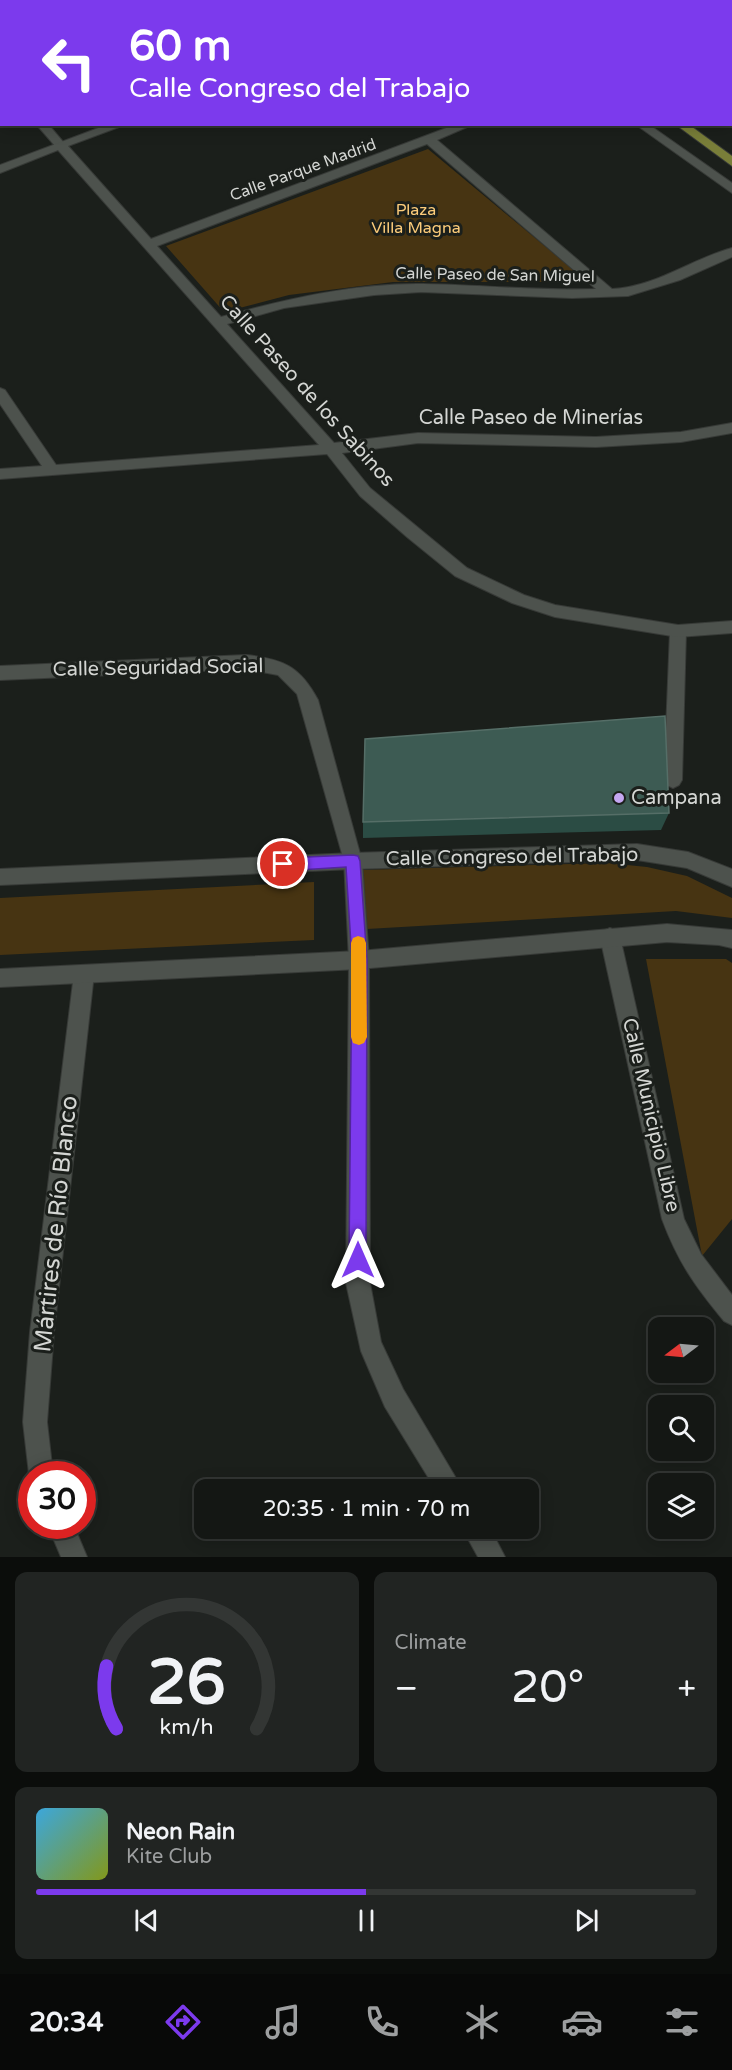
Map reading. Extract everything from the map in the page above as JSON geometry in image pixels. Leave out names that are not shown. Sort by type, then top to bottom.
[{"type":"main road","points":[[683,126],[732,162]]},
{"type":"street","name":"Calle Paseo de los Sabinos","points":[[43,126],[331,449],[365,492],[411,533],[461,572],[518,599],[555,611],[678,631],[732,627]]},
{"type":"street","points":[[0,170],[60,145],[116,126]]},
{"type":"street","name":"Calle Parque Madrid","points":[[148,245],[464,126]]},
{"type":"street","points":[[643,126],[732,189]]},
{"type":"street","points":[[429,140],[610,294]]},
{"type":"street","name":"Calle Paseo de San Miguel","points":[[217,322],[283,304],[374,291],[421,288],[610,294],[628,292],[655,284],[732,252]]},
{"type":"street","points":[[0,393],[53,471]]},
{"type":"street","name":"Calle Paseo de Minerías","points":[[0,474],[331,449],[429,438],[520,442],[596,442],[681,437],[732,428]]},
{"type":"street","points":[[673,780],[678,631]]},
{"type":"street","name":"Calle Seguridad Social","points":[[0,673],[246,662],[283,669],[299,681],[309,700],[353,861],[359,960],[357,1283],[369,1343],[394,1398],[445,1479]]},
{"type":"street","name":"Calle Congreso del Trabajo","points":[[0,877],[353,861],[637,852],[688,860],[732,878]]},
{"type":"street","points":[[0,978],[359,960],[667,933],[732,939]]},
{"type":"street","name":"Calle Municipio Libre","points":[[610,937],[649,1108],[662,1179],[680,1238],[698,1270],[732,1313]]},
{"type":"street","name":"Mártires de Río Blanco","points":[[40,1461],[35,1422],[42,1332],[84,974]]},
{"type":"street","points":[[66,1539],[74,1557]]},
{"type":"street","points":[[481,1539],[492,1557]]},
{"type":"green space","name":"Plaza Villa Magna","points":[[428,149],[588,282],[393,282],[289,295],[224,312],[166,246]]},
{"type":"green space","points":[[607,863],[647,867],[687,876],[732,898],[732,918],[676,911],[367,929],[361,870]]},
{"type":"green space","points":[[314,882],[314,940],[0,955],[0,898]]},
{"type":"green space","points":[[646,959],[726,959],[732,963],[732,1219],[702,1256]]},
{"type":"building","points":[[665,716],[669,813],[363,822],[365,739]]},
{"type":"slow traffic","points":[[358,943],[359,1037]]},
{"type":"place","name":"Campana","points":[[619,798]]},
{"type":"route","points":[[283,864],[353,861],[359,960],[358,1260]]}]
